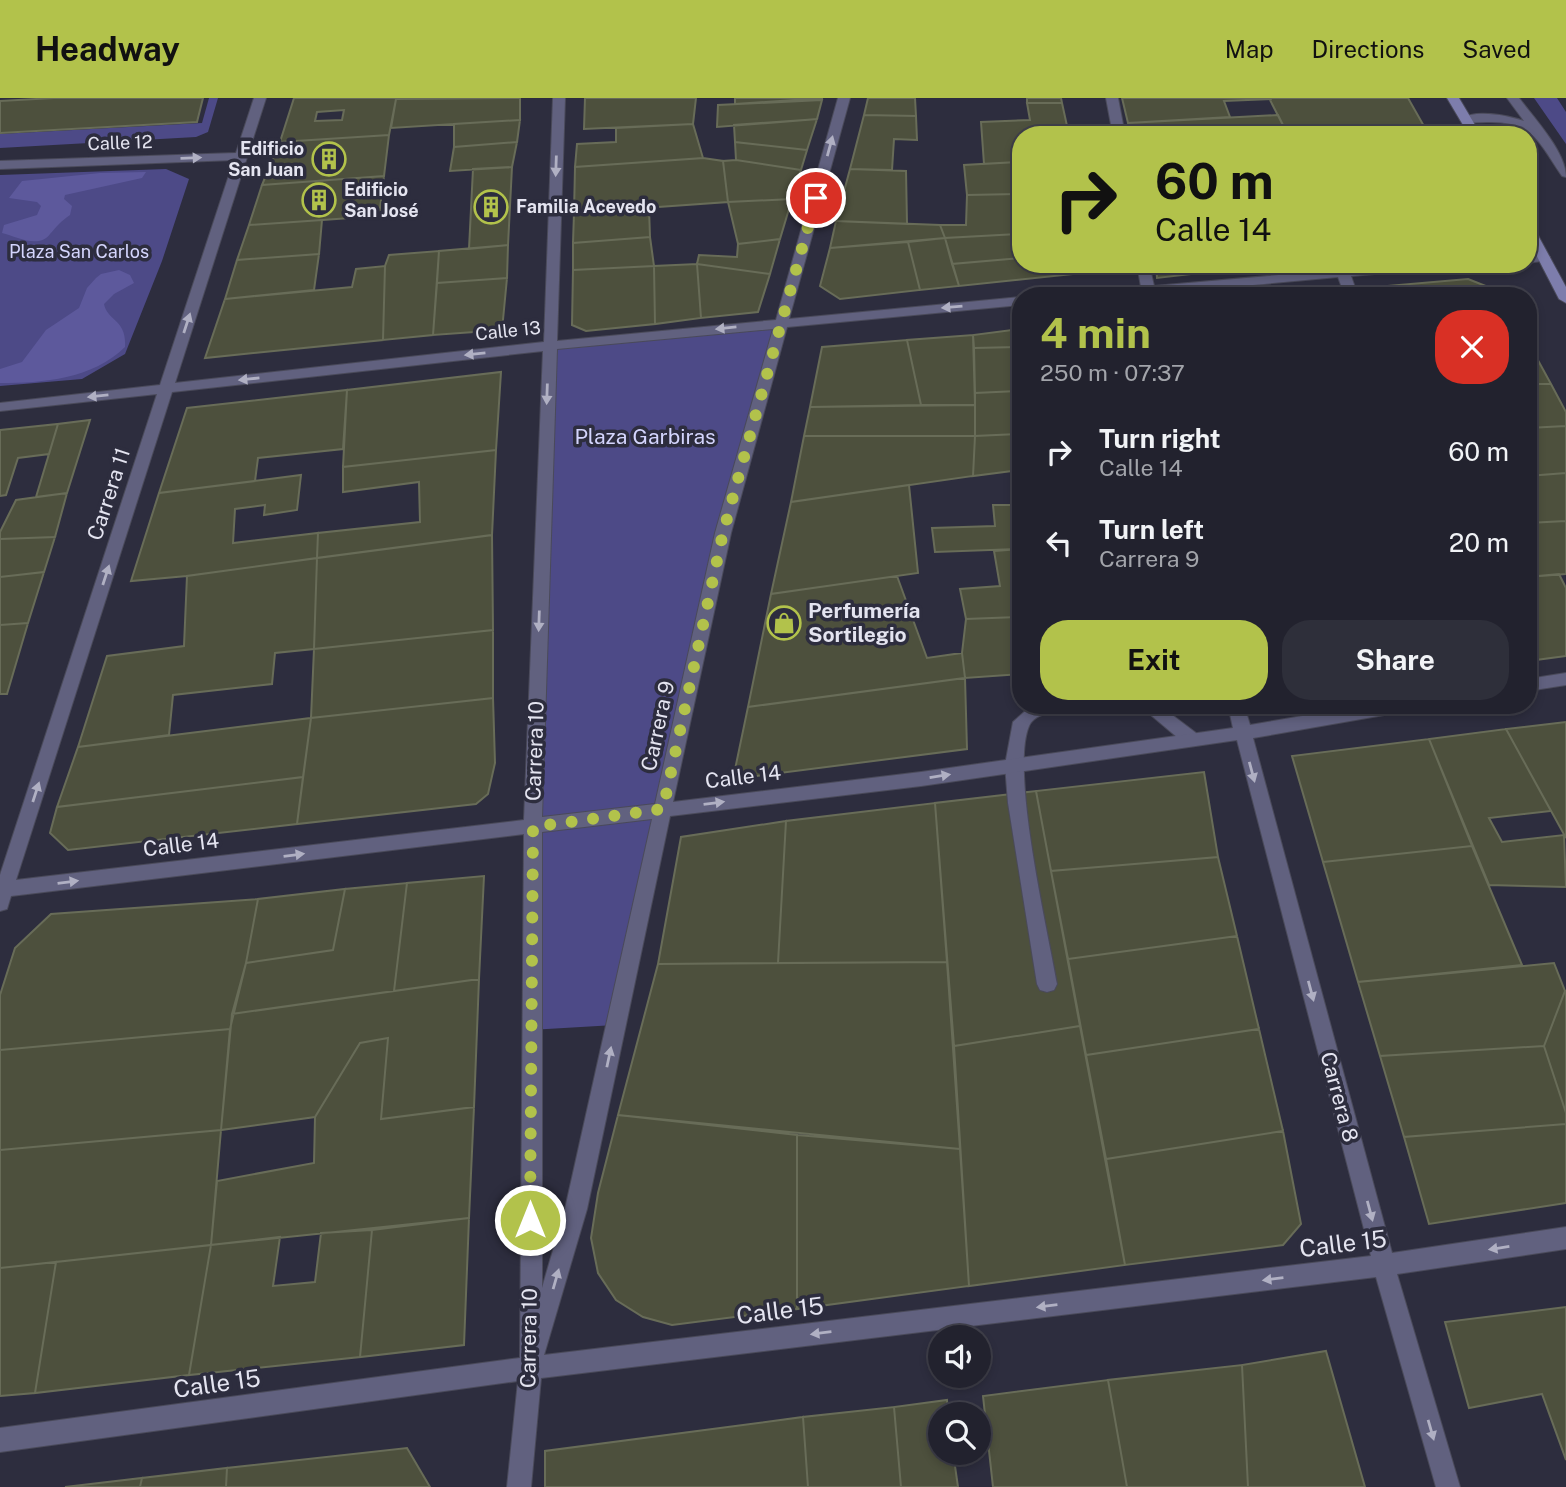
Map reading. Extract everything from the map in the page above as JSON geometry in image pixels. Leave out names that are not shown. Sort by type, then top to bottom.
[{"type":"street","name":"Carrera 11","points":[[2,894],[260,98]]},
{"type":"street","name":"Carrera 10","points":[[519,1487],[531,1368],[533,827],[548,346],[559,98]]},
{"type":"street","name":"Carrera 9","points":[[531,1368],[576,1209],[723,533],[844,98]]},
{"type":"street","points":[[1112,98],[1117,126]]},
{"type":"street","points":[[1452,98],[1470,126]]},
{"type":"street","points":[[1513,98],[1534,126]]},
{"type":"street","points":[[1466,120],[1506,118],[1528,126]]},
{"type":"street","points":[[1537,130],[1566,173]]},
{"type":"street","name":"Calle 12","points":[[0,165],[241,156]]},
{"type":"street","points":[[1537,244],[1566,299]]},
{"type":"street","points":[[1537,257],[1544,257]]},
{"type":"street","points":[[1201,287],[1324,273]]},
{"type":"street","name":"Calle 13","points":[[0,407],[548,346],[1012,302]]},
{"type":"street","points":[[1537,684],[1566,679]]},
{"type":"street","points":[[1030,714],[1021,722],[1014,765],[1017,803],[1047,984]]},
{"type":"street","points":[[1159,714],[1190,738]]},
{"type":"street","name":"Carrera 8","points":[[1238,714],[1384,1265],[1448,1487]]},
{"type":"street","name":"Calle 14","points":[[2,894],[663,809],[921,779],[1354,714]]},
{"type":"street","name":"Calle 15","points":[[0,1440],[531,1368],[1384,1265],[1566,1238]]},
{"type":"green space","points":[[209,98],[218,98],[208,132],[196,137],[0,148],[0,134],[202,123]]},
{"type":"green space","points":[[1534,98],[1557,98],[1566,112],[1566,144]]},
{"type":"green space","name":"Plaza San Carlos","points":[[166,169],[189,179],[162,261],[125,354],[82,379],[0,386],[0,175]]},
{"type":"green space","name":"Plaza Garbiras","points":[[782,322],[723,533],[615,1025],[530,1030],[548,346]]},
{"type":"shaded area","points":[[146,172],[142,178],[65,195],[64,199],[72,206],[70,215],[40,241],[28,241],[2,233],[4,225],[37,215],[41,206],[37,202],[9,198],[22,181],[100,173]]},
{"type":"shaded area","points":[[119,270],[130,275],[134,283],[114,294],[104,304],[123,331],[125,347],[98,366],[67,377],[0,383],[0,369],[22,362],[46,330],[79,308],[87,288],[96,278],[101,274]]},
{"type":"building","points":[[54,98],[203,98],[197,122],[0,133],[0,101]]},
{"type":"building","points":[[294,98],[420,98],[396,99],[389,135],[280,142]],"holes":[[[344,110],[342,120],[315,121],[317,112]]]},
{"type":"building","points":[[520,98],[520,120],[391,128],[396,99]]},
{"type":"building","points":[[585,98],[696,98],[693,124],[584,129]]},
{"type":"building","points":[[735,98],[823,98],[735,104]]},
{"type":"building","points":[[868,98],[915,98],[916,116],[864,115]]},
{"type":"building","points":[[1027,98],[1061,98],[1062,103],[1027,103]]},
{"type":"building","points":[[1122,98],[1270,99],[1224,101],[1230,117],[1128,123]]},
{"type":"building","points":[[1269,98],[1408,98],[1424,126],[1283,126]]},
{"type":"building","points":[[822,100],[817,119],[717,127],[718,105]]},
{"type":"building","points":[[1027,103],[1062,103],[1067,126],[1012,126],[1012,162],[984,164],[981,122],[1030,120]]},
{"type":"building","points":[[864,115],[916,116],[917,140],[894,139],[892,170],[850,169]]},
{"type":"building","points":[[1278,115],[1284,126],[1129,126],[1128,123]]},
{"type":"building","points":[[817,119],[807,150],[735,142],[734,125]]},
{"type":"building","points":[[520,120],[517,142],[454,147],[454,124]]},
{"type":"building","points":[[693,124],[703,158],[575,167],[577,144],[616,142],[616,128]]},
{"type":"building","name":"Edificio San Juan","points":[[389,135],[384,176],[262,185],[280,142]]},
{"type":"building","points":[[517,142],[512,167],[450,171],[454,147]]},
{"type":"building","points":[[735,142],[807,150],[801,170],[736,160]]},
{"type":"building","points":[[703,158],[723,161],[728,202],[574,213],[575,167]]},
{"type":"building","points":[[736,160],[801,170],[792,199],[728,202],[723,161]]},
{"type":"building","points":[[1012,162],[1012,194],[967,195],[964,165]]},
{"type":"building","name":"Familia Acevedo","points":[[512,167],[508,245],[469,249],[473,169]]},
{"type":"building","points":[[850,169],[906,171],[907,224],[836,221]]},
{"type":"building","name":"Edificio San José","points":[[384,176],[379,216],[249,225],[262,185]]},
{"type":"building","points":[[1012,194],[1012,234],[945,238],[940,225],[966,225],[967,195]]},
{"type":"building","points":[[792,199],[780,239],[738,244],[728,202]]},
{"type":"building","points":[[649,208],[650,237],[573,243],[574,213]]},
{"type":"building","points":[[322,220],[319,254],[237,260],[249,225]]},
{"type":"building","points":[[836,221],[940,225],[945,238],[830,248]]},
{"type":"building","points":[[1012,234],[1012,259],[952,264],[945,238]]},
{"type":"building","points":[[650,237],[654,266],[573,270],[573,243]]},
{"type":"building","points":[[945,238],[959,286],[920,290],[908,242]]},
{"type":"building","points":[[780,239],[770,274],[697,264],[699,255],[737,257],[738,244]]},
{"type":"building","points":[[908,242],[920,290],[840,299],[820,286],[830,248]]},
{"type":"building","points":[[508,245],[507,278],[437,283],[439,251]]},
{"type":"building","points":[[439,251],[433,335],[383,340],[385,266],[389,255]]},
{"type":"building","points":[[319,254],[314,290],[225,299],[237,260]]},
{"type":"building","points":[[1012,259],[1012,273],[1083,273],[959,286],[952,264]]},
{"type":"building","points":[[697,264],[701,318],[655,324],[654,266]]},
{"type":"building","points":[[697,264],[770,274],[758,312],[701,318]]},
{"type":"building","points":[[385,266],[383,340],[205,358],[225,299],[352,287],[356,269]]},
{"type":"building","points":[[654,266],[655,324],[586,331],[572,325],[573,270]]},
{"type":"building","points":[[1157,273],[1201,273],[1157,278]]},
{"type":"building","points":[[507,278],[502,330],[433,335],[437,283]]},
{"type":"building","points":[[1468,279],[1488,287],[1375,287]]},
{"type":"building","points":[[1012,330],[1012,347],[974,348],[973,335]]},
{"type":"building","points":[[973,335],[975,405],[921,405],[907,340]]},
{"type":"building","points":[[907,340],[921,405],[810,407],[822,347]]},
{"type":"building","points":[[1012,347],[1012,391],[975,393],[974,348]]},
{"type":"building","points":[[1537,358],[1551,384],[1537,384]]},
{"type":"building","points":[[501,372],[496,450],[343,467],[347,390]]},
{"type":"building","points":[[1537,384],[1551,384],[1566,412],[1566,426],[1537,428]]},
{"type":"building","points":[[347,390],[343,449],[258,458],[255,481],[159,493],[187,408]]},
{"type":"building","points":[[1012,391],[1012,434],[975,436],[975,393]]},
{"type":"building","points":[[975,405],[975,436],[804,436],[810,407]]},
{"type":"building","points":[[90,420],[67,493],[36,497],[58,424]]},
{"type":"building","points":[[58,424],[49,454],[18,458],[6,495],[0,496],[0,430]]},
{"type":"building","points":[[1566,426],[1566,473],[1537,475],[1537,428]]},
{"type":"building","points":[[1012,434],[1012,471],[973,476],[975,436]]},
{"type":"building","points":[[804,436],[975,436],[973,476],[791,502]]},
{"type":"building","points":[[496,450],[492,535],[317,558],[318,533],[420,522],[419,482],[343,492],[343,467]]},
{"type":"building","points":[[1566,473],[1566,521],[1537,523],[1537,475]]},
{"type":"building","points":[[301,475],[297,510],[264,515],[265,505],[235,509],[233,543],[318,533],[317,558],[131,581],[159,493]]},
{"type":"building","points":[[909,485],[918,573],[771,594],[791,502]]},
{"type":"building","points":[[67,493],[55,537],[0,539],[0,532],[16,500]]},
{"type":"building","points":[[993,505],[1012,505],[1012,549],[935,552],[932,528],[995,526]]},
{"type":"building","points":[[1566,521],[1566,574],[1537,576],[1537,523]]},
{"type":"building","points":[[492,535],[493,630],[314,649],[317,558]]},
{"type":"building","points":[[55,537],[44,572],[0,577],[0,539]]},
{"type":"building","points":[[1012,550],[1012,617],[966,619],[960,589],[1000,586],[994,551]]},
{"type":"building","points":[[317,558],[314,649],[275,653],[272,684],[173,695],[169,735],[78,747],[107,656],[184,646],[187,576]]},
{"type":"building","points":[[44,572],[28,623],[0,625],[0,577]]},
{"type":"building","points":[[1559,574],[1566,588],[1566,656],[1537,660],[1537,576]]},
{"type":"building","points":[[897,576],[927,658],[962,653],[965,678],[748,707],[771,594]]},
{"type":"building","points":[[1012,617],[1012,675],[965,678],[962,653],[966,619]]},
{"type":"building","points":[[28,623],[7,694],[0,694],[0,625]]},
{"type":"building","points":[[493,630],[493,698],[311,718],[314,649]]},
{"type":"building","points":[[965,678],[967,749],[733,779],[748,707]]},
{"type":"building","points":[[493,698],[495,763],[488,794],[476,804],[297,824],[311,718]]},
{"type":"building","points":[[311,718],[303,777],[57,807],[78,747]]},
{"type":"building","points":[[1566,722],[1566,838],[1506,729]]},
{"type":"building","points":[[1506,729],[1551,811],[1489,818],[1502,842],[1564,835],[1566,887],[1489,885],[1429,739]]},
{"type":"building","points":[[1429,739],[1472,846],[1323,862],[1292,756]]},
{"type":"building","points":[[1204,772],[1218,857],[1051,871],[1036,791]]},
{"type":"building","points":[[303,777],[297,824],[68,850],[50,833],[57,807]]},
{"type":"building","points":[[1036,791],[1080,1026],[954,1046],[935,803]]},
{"type":"building","points":[[935,803],[947,962],[778,963],[786,821]]},
{"type":"building","points":[[786,821],[778,963],[658,964],[681,837]]},
{"type":"building","points":[[1472,846],[1522,965],[1358,982],[1323,862]]},
{"type":"building","points":[[1218,857],[1237,936],[1068,959],[1051,871]]},
{"type":"building","points":[[484,876],[479,979],[394,991],[407,883]]},
{"type":"building","points":[[407,883],[394,991],[232,1014],[246,963],[333,950],[345,889]]},
{"type":"building","points":[[345,889],[333,950],[246,963],[258,899]]},
{"type":"building","points":[[258,899],[230,1029],[0,1050],[0,995],[15,948],[51,914]]},
{"type":"building","points":[[1237,936],[1259,1029],[1086,1055],[1068,959]]},
{"type":"building","points":[[947,962],[960,1149],[618,1115],[658,964]]},
{"type":"building","points":[[1554,963],[1565,991],[1544,1046],[1380,1056],[1358,982]]},
{"type":"building","points":[[479,979],[474,1107],[381,1119],[388,1038],[360,1043],[315,1117],[221,1130],[232,1014]]},
{"type":"building","points":[[1566,991],[1566,1113],[1544,1046]]},
{"type":"building","points":[[1080,1026],[1125,1265],[969,1286],[954,1046]]},
{"type":"building","points":[[230,1029],[221,1130],[0,1150],[0,1050]]},
{"type":"building","points":[[1259,1029],[1283,1131],[1106,1159],[1086,1055]]},
{"type":"building","points":[[388,1038],[381,1119],[474,1107],[469,1218],[211,1245],[217,1181],[314,1163],[315,1117],[360,1043]]},
{"type":"building","points":[[1544,1046],[1566,1113],[1566,1124],[1404,1137],[1380,1056]]},
{"type":"building","points":[[618,1115],[797,1135],[797,1309],[672,1325],[643,1317],[616,1300],[598,1273],[591,1238],[598,1193]]},
{"type":"building","points":[[1566,1124],[1566,1203],[1429,1224],[1404,1137]]},
{"type":"building","points":[[221,1130],[211,1245],[0,1268],[0,1150]]},
{"type":"building","points":[[1283,1131],[1301,1224],[1283,1245],[1125,1265],[1106,1159]]},
{"type":"building","points":[[797,1135],[960,1149],[969,1286],[797,1309]]},
{"type":"building","points":[[469,1218],[464,1345],[360,1357],[372,1230]]},
{"type":"building","points":[[372,1230],[360,1357],[189,1375],[211,1245],[280,1237],[273,1286],[315,1282],[321,1233]]},
{"type":"building","points":[[211,1245],[189,1375],[35,1393],[56,1262]]},
{"type":"building","points":[[56,1262],[35,1393],[0,1396],[0,1268]]},
{"type":"building","points":[[1566,1307],[1566,1460],[1542,1394],[1469,1408],[1445,1322]]},
{"type":"building","points":[[1326,1351],[1365,1487],[1248,1487],[1242,1365]]},
{"type":"building","points":[[1242,1365],[1248,1487],[1127,1487],[1108,1380]]},
{"type":"building","points":[[1108,1380],[1127,1487],[993,1487],[991,1402],[984,1402],[983,1396]]},
{"type":"building","points":[[928,1403],[928,1465],[955,1465],[958,1487],[901,1487],[894,1407]]},
{"type":"building","points":[[894,1407],[901,1487],[808,1487],[803,1417]]},
{"type":"building","points":[[803,1417],[808,1487],[545,1487],[545,1451]]},
{"type":"building","points":[[407,1448],[430,1487],[226,1487],[227,1468]]},
{"type":"building","points":[[227,1468],[226,1487],[140,1487],[142,1478]]},
{"type":"building","points":[[142,1478],[140,1487],[65,1487]]},
{"type":"place","name":"Edificio San Juan","points":[[329,159]]},
{"type":"place","name":"Edificio San José","points":[[319,200]]},
{"type":"place","name":"Familia Acevedo","points":[[491,207]]},
{"type":"place","name":"Perfumería Sortilegio","points":[[784,623]]},
{"type":"route","points":[[530,1220],[533,827],[663,809],[723,533],[816,198]]}]
